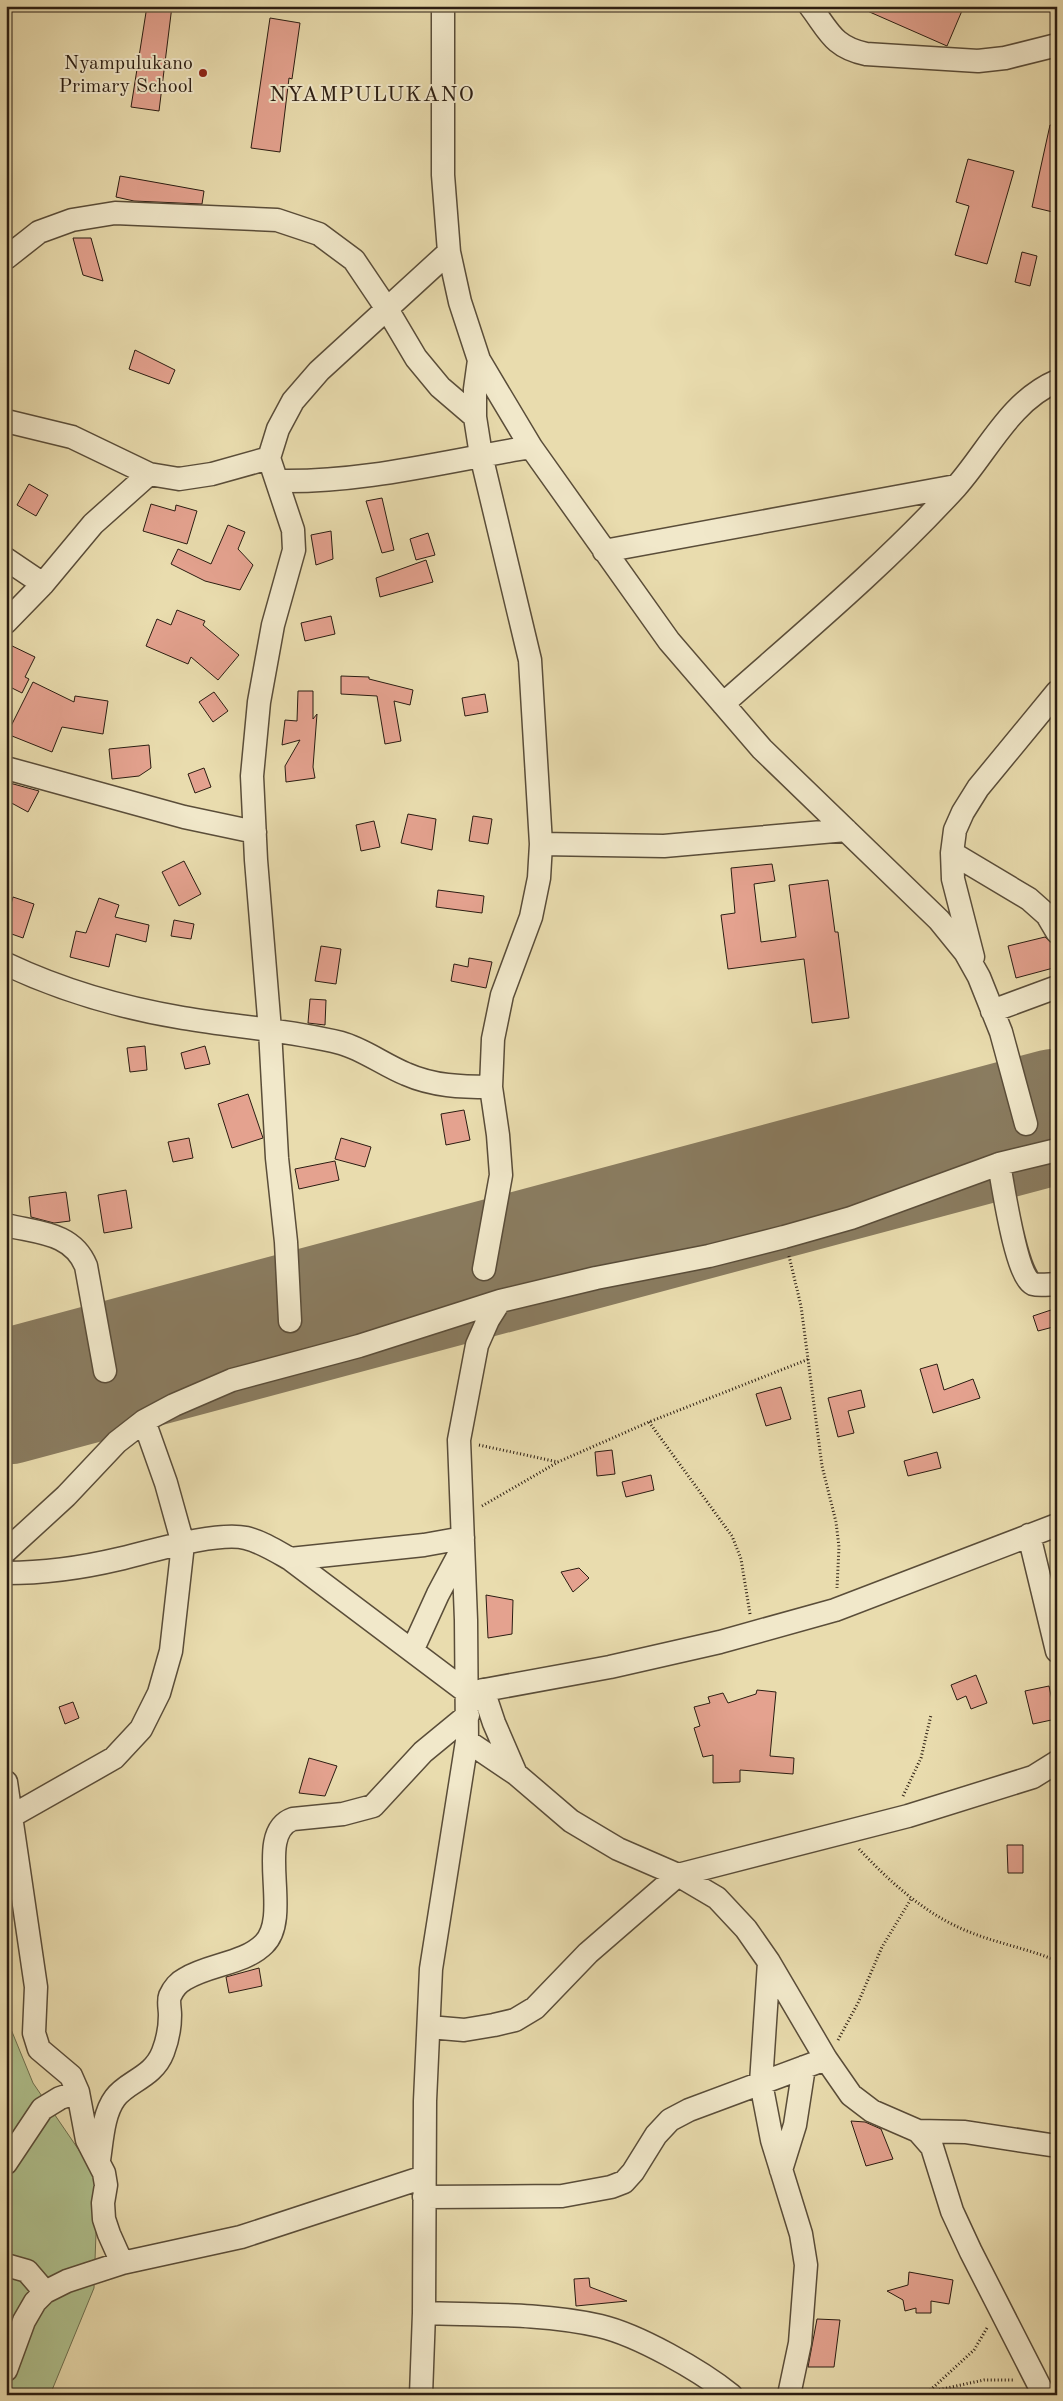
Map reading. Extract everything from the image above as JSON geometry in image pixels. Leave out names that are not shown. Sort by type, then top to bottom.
[{"type":"street","points":[[443,6],[442,175],[449,252],[460,302],[479,360],[530,447],[668,641],[762,749],[939,920],[965,952],[979,977]]},
{"type":"street","points":[[810,6],[834,39],[848,50],[866,54],[978,61],[1005,58],[1057,45]]},
{"type":"street","points":[[6,258],[40,232],[72,220],[115,213],[277,220],[319,234],[354,260],[387,308],[416,358],[440,387],[475,417]]},
{"type":"street","points":[[290,1321],[286,1242],[277,1158],[252,776],[259,702],[273,625],[294,550],[293,530],[269,458],[278,430],[293,401],[319,370],[449,252]]},
{"type":"street","points":[[479,360],[474,388],[475,417],[481,455],[530,660],[541,844],[539,878],[531,918],[500,1004],[493,1039],[491,1087],[498,1135],[501,1175],[484,1269]]},
{"type":"street","points":[[723,704],[840,601],[956,486],[992,438],[1021,405],[1057,381]]},
{"type":"street","points":[[6,421],[72,436],[148,474],[179,479],[212,474],[269,458]]},
{"type":"street","points":[[277,481],[311,482],[363,478],[530,447]]},
{"type":"street","points":[[6,622],[42,584],[93,524],[148,474]]},
{"type":"street","points":[[604,552],[956,486]]},
{"type":"street","points":[[6,559],[42,584]]},
{"type":"street","points":[[1026,1124],[1001,1032],[979,977],[952,879],[952,853],[954,830],[978,788],[1057,692]]},
{"type":"street","points":[[6,768],[184,817],[255,832]]},
{"type":"street","points":[[541,844],[664,846],[846,830]]},
{"type":"street","points":[[952,853],[1029,899],[1047,915],[1057,932]]},
{"type":"street","points":[[6,964],[25,973],[104,1000],[182,1018],[270,1030],[343,1044],[407,1074],[432,1083],[459,1087],[491,1087]]},
{"type":"street","points":[[992,1011],[1057,987]]},
{"type":"street","points":[[6,1551],[66,1496],[117,1442],[144,1421],[174,1405],[232,1380],[359,1346],[500,1301],[596,1278],[709,1256],[851,1218],[999,1164],[1057,1150]]},
{"type":"street","points":[[999,1164],[1013,1236],[1027,1279],[1034,1284],[1057,1284]]},
{"type":"street","points":[[6,1225],[57,1237],[71,1244],[81,1253],[86,1266],[105,1371]]},
{"type":"street","points":[[421,2395],[424,2312],[424,2187],[431,1969],[467,1741],[468,1715],[475,1691],[462,1534],[459,1440],[477,1345],[488,1320],[500,1301]]},
{"type":"street","points":[[10,1817],[114,1758],[141,1729],[159,1693],[171,1652],[183,1544],[166,1483],[144,1421]]},
{"type":"street","points":[[475,1691],[610,1666],[752,1633],[835,1610],[1057,1525]]},
{"type":"street","points":[[290,1559],[424,1545],[462,1534]]},
{"type":"street","points":[[412,1651],[438,1594],[462,1534]]},
{"type":"street","points":[[1029,1535],[1057,1651]]},
{"type":"street","points":[[6,1573],[65,1570],[183,1544],[221,1538],[244,1537],[265,1545],[290,1559],[412,1651],[475,1691],[494,1723],[516,1774]]},
{"type":"street","points":[[99,2160],[104,2128],[115,2098],[148,2073],[162,2054],[169,2033],[170,1997],[176,1986],[185,1978],[249,1954],[264,1944],[273,1933],[276,1913],[274,1869],[276,1840],[279,1828],[285,1822],[293,1819],[343,1814],[373,1806],[423,1752],[468,1715]]},
{"type":"street","points":[[467,1741],[516,1774],[571,1821],[618,1849],[678,1875],[717,1898],[746,1929],[769,1962],[826,2058],[851,2095],[872,2111],[918,2131],[965,2132],[1057,2146]]},
{"type":"street","points":[[428,2027],[464,2030],[494,2025],[515,2020],[536,2008],[588,1954],[678,1875],[888,1822],[1034,1777],[1057,1762]]},
{"type":"street","points":[[6,1782],[34,1965],[36,1987],[34,2033],[39,2049],[71,2076],[78,2092],[83,2128],[87,2140],[99,2160],[106,2185],[103,2203],[104,2219],[122,2263]]},
{"type":"street","points":[[769,1962],[761,2083],[772,2140],[801,2234],[806,2265],[800,2344],[789,2395]]},
{"type":"street","points":[[6,2370],[24,2321],[35,2302],[45,2292],[67,2281],[122,2263],[241,2237],[424,2187],[562,2196],[611,2187],[624,2182],[633,2172],[656,2135],[670,2120],[689,2110],[826,2058]]},
{"type":"street","points":[[781,2170],[795,2125],[804,2067]]},
{"type":"street","points":[[6,2163],[42,2109],[52,2102],[78,2092]]},
{"type":"street","points":[[918,2131],[932,2147],[952,2211],[1041,2388]]},
{"type":"street","points":[[6,2265],[27,2271],[45,2292]]},
{"type":"street","points":[[424,2312],[528,2316],[600,2326],[658,2349],[731,2395]]},
{"type":"path","points":[[784,1236],[801,1306],[822,1466],[836,1522],[838,1563],[835,1610]]},
{"type":"path","points":[[462,1534],[558,1462],[649,1422],[809,1359]]},
{"type":"path","points":[[649,1422],[732,1536],[741,1560],[752,1633]]},
{"type":"path","points":[[459,1440],[558,1462]]},
{"type":"path","points":[[888,1822],[908,1788],[921,1758],[931,1715]]},
{"type":"path","points":[[844,1834],[884,1876],[911,1899],[972,1933],[1057,1960]]},
{"type":"path","points":[[826,2058],[858,2003],[882,1947],[911,1899]]},
{"type":"path","points":[[927,2393],[974,2350],[998,2304]]},
{"type":"path","points":[[927,2393],[984,2380],[1003,2379],[1041,2388]]},
{"type":"green space","points":[[6,2017],[33,2083],[98,2178],[94,2288],[50,2395],[6,2395]]},
{"type":"building","points":[[147,6],[172,6],[159,111],[131,107]]},
{"type":"building","points":[[856,6],[964,6],[947,46]]},
{"type":"building","points":[[270,18],[300,23],[292,79],[289,78],[280,152],[251,148]]},
{"type":"building","points":[[1050,125],[1057,126],[1057,213],[1032,207]]},
{"type":"building","points":[[968,159],[1014,171],[987,264],[955,255],[969,206],[956,202]]},
{"type":"building","points":[[120,176],[204,191],[202,204],[134,201],[116,197]]},
{"type":"building","points":[[73,238],[91,238],[103,281],[83,275]]},
{"type":"building","points":[[1022,252],[1037,256],[1030,286],[1015,282]]},
{"type":"building","points":[[135,350],[175,370],[169,384],[129,369]]},
{"type":"building","points":[[29,484],[48,495],[36,516],[17,505]]},
{"type":"building","points":[[382,498],[394,550],[382,553],[366,501]]},
{"type":"building","points":[[151,504],[175,511],[176,505],[197,511],[187,544],[143,531]]},
{"type":"building","points":[[228,525],[245,532],[238,549],[253,565],[240,590],[205,581],[171,564],[178,549],[211,564]]},
{"type":"building","points":[[331,531],[333,559],[316,565],[311,535]]},
{"type":"building","points":[[428,533],[435,555],[416,560],[410,539]]},
{"type":"building","points":[[426,560],[433,582],[380,597],[376,578]]},
{"type":"building","points":[[177,610],[205,621],[203,625],[239,655],[218,680],[191,657],[188,664],[146,646],[157,619],[171,625]]},
{"type":"building","points":[[331,616],[335,634],[305,641],[301,623]]},
{"type":"building","points":[[6,643],[35,657],[25,677],[29,679],[22,693],[6,685]]},
{"type":"building","points":[[341,676],[369,677],[369,679],[413,690],[410,705],[394,701],[401,741],[385,744],[377,696],[341,694]]},
{"type":"building","points":[[33,682],[74,702],[75,696],[108,701],[103,734],[62,727],[52,752],[7,734]]},
{"type":"building","points":[[298,691],[313,691],[313,719],[317,714],[313,767],[315,778],[286,782],[285,766],[300,740],[282,745],[285,720],[297,721]]},
{"type":"building","points":[[214,692],[228,711],[213,722],[199,702]]},
{"type":"building","points":[[485,694],[488,712],[465,716],[462,698]]},
{"type":"building","points":[[149,745],[151,768],[139,776],[112,779],[109,749]]},
{"type":"building","points":[[204,768],[211,787],[195,793],[188,774]]},
{"type":"building","points":[[6,782],[39,791],[28,812],[6,800]]},
{"type":"building","points":[[408,814],[436,819],[432,850],[401,843]]},
{"type":"building","points":[[473,816],[492,819],[488,844],[469,841]]},
{"type":"building","points":[[374,821],[380,847],[361,851],[356,825]]},
{"type":"building","points":[[184,861],[201,894],[179,906],[162,872]]},
{"type":"building","points":[[772,864],[775,881],[754,884],[761,942],[796,937],[789,885],[828,880],[835,932],[838,932],[849,1018],[812,1023],[804,959],[728,969],[721,915],[735,913],[731,868]]},
{"type":"building","points":[[438,890],[484,896],[482,913],[436,907]]},
{"type":"building","points":[[13,897],[34,904],[23,938],[6,932],[6,907],[10,908]]},
{"type":"building","points":[[99,898],[119,905],[115,917],[149,925],[146,942],[116,934],[109,967],[70,957],[76,931],[86,933]]},
{"type":"building","points":[[174,920],[194,924],[191,939],[171,936]]},
{"type":"building","points":[[1045,937],[1053,944],[1057,967],[1016,978],[1008,946]]},
{"type":"building","points":[[321,946],[341,949],[336,984],[315,981]]},
{"type":"building","points":[[469,958],[492,962],[486,988],[451,981],[454,964],[468,967]]},
{"type":"building","points":[[310,999],[326,1000],[325,1025],[308,1023]]},
{"type":"building","points":[[145,1046],[147,1070],[130,1072],[127,1048]]},
{"type":"building","points":[[205,1046],[210,1064],[185,1069],[181,1053]]},
{"type":"building","points":[[248,1094],[263,1138],[232,1148],[218,1104]]},
{"type":"building","points":[[464,1110],[470,1140],[446,1145],[441,1114]]},
{"type":"building","points":[[189,1138],[193,1158],[173,1162],[168,1142]]},
{"type":"building","points":[[341,1138],[371,1147],[365,1167],[335,1159]]},
{"type":"building","points":[[335,1161],[339,1180],[299,1189],[295,1169]]},
{"type":"building","points":[[126,1190],[132,1228],[104,1233],[98,1195]]},
{"type":"building","points":[[66,1192],[70,1221],[54,1223],[31,1217],[29,1197]]},
{"type":"building","points":[[1057,1308],[1057,1326],[1038,1331],[1033,1316]]},
{"type":"building","points":[[937,1364],[944,1390],[973,1379],[980,1398],[933,1413],[920,1369]]},
{"type":"building","points":[[781,1387],[791,1419],[766,1426],[756,1394]]},
{"type":"building","points":[[861,1390],[865,1407],[848,1411],[854,1433],[838,1437],[828,1398]]},
{"type":"building","points":[[612,1450],[615,1474],[597,1476],[595,1452]]},
{"type":"building","points":[[937,1452],[941,1468],[908,1476],[904,1461]]},
{"type":"building","points":[[651,1475],[654,1490],[626,1497],[622,1482]]},
{"type":"building","points":[[579,1568],[589,1578],[573,1592],[561,1572]]},
{"type":"building","points":[[486,1595],[513,1600],[512,1634],[488,1638]]},
{"type":"building","points":[[976,1675],[987,1703],[971,1709],[966,1696],[957,1700],[951,1685]]},
{"type":"building","points":[[1049,1686],[1056,1719],[1033,1724],[1025,1691]]},
{"type":"building","points":[[757,1690],[776,1692],[770,1756],[794,1758],[793,1774],[740,1770],[740,1782],[713,1783],[713,1755],[703,1757],[694,1728],[700,1726],[694,1707],[710,1703],[708,1697],[723,1693],[728,1703],[756,1694]]},
{"type":"building","points":[[73,1702],[79,1718],[65,1724],[59,1707]]},
{"type":"building","points":[[309,1758],[337,1766],[325,1796],[299,1793]]},
{"type":"building","points":[[1007,1845],[1023,1845],[1023,1873],[1008,1873]]},
{"type":"building","points":[[259,1968],[262,1986],[229,1993],[226,1977]]},
{"type":"building","points":[[851,2121],[865,2122],[881,2129],[893,2159],[866,2166]]},
{"type":"building","points":[[909,2272],[953,2280],[949,2304],[931,2301],[931,2313],[916,2313],[916,2308],[905,2311],[903,2300],[887,2291],[908,2285]]},
{"type":"building","points":[[589,2278],[590,2287],[627,2301],[576,2306],[574,2279]]},
{"type":"building","points":[[817,2319],[840,2320],[834,2367],[808,2367]]},
{"type":"runway","points":[[6,1397],[1057,1116]]},
{"type":"place","name":"Nyampulukano Primary School","points":[[203,73]]},
{"type":"district","name":"NYAMPULUKANO","points":[[372,93]]}]
